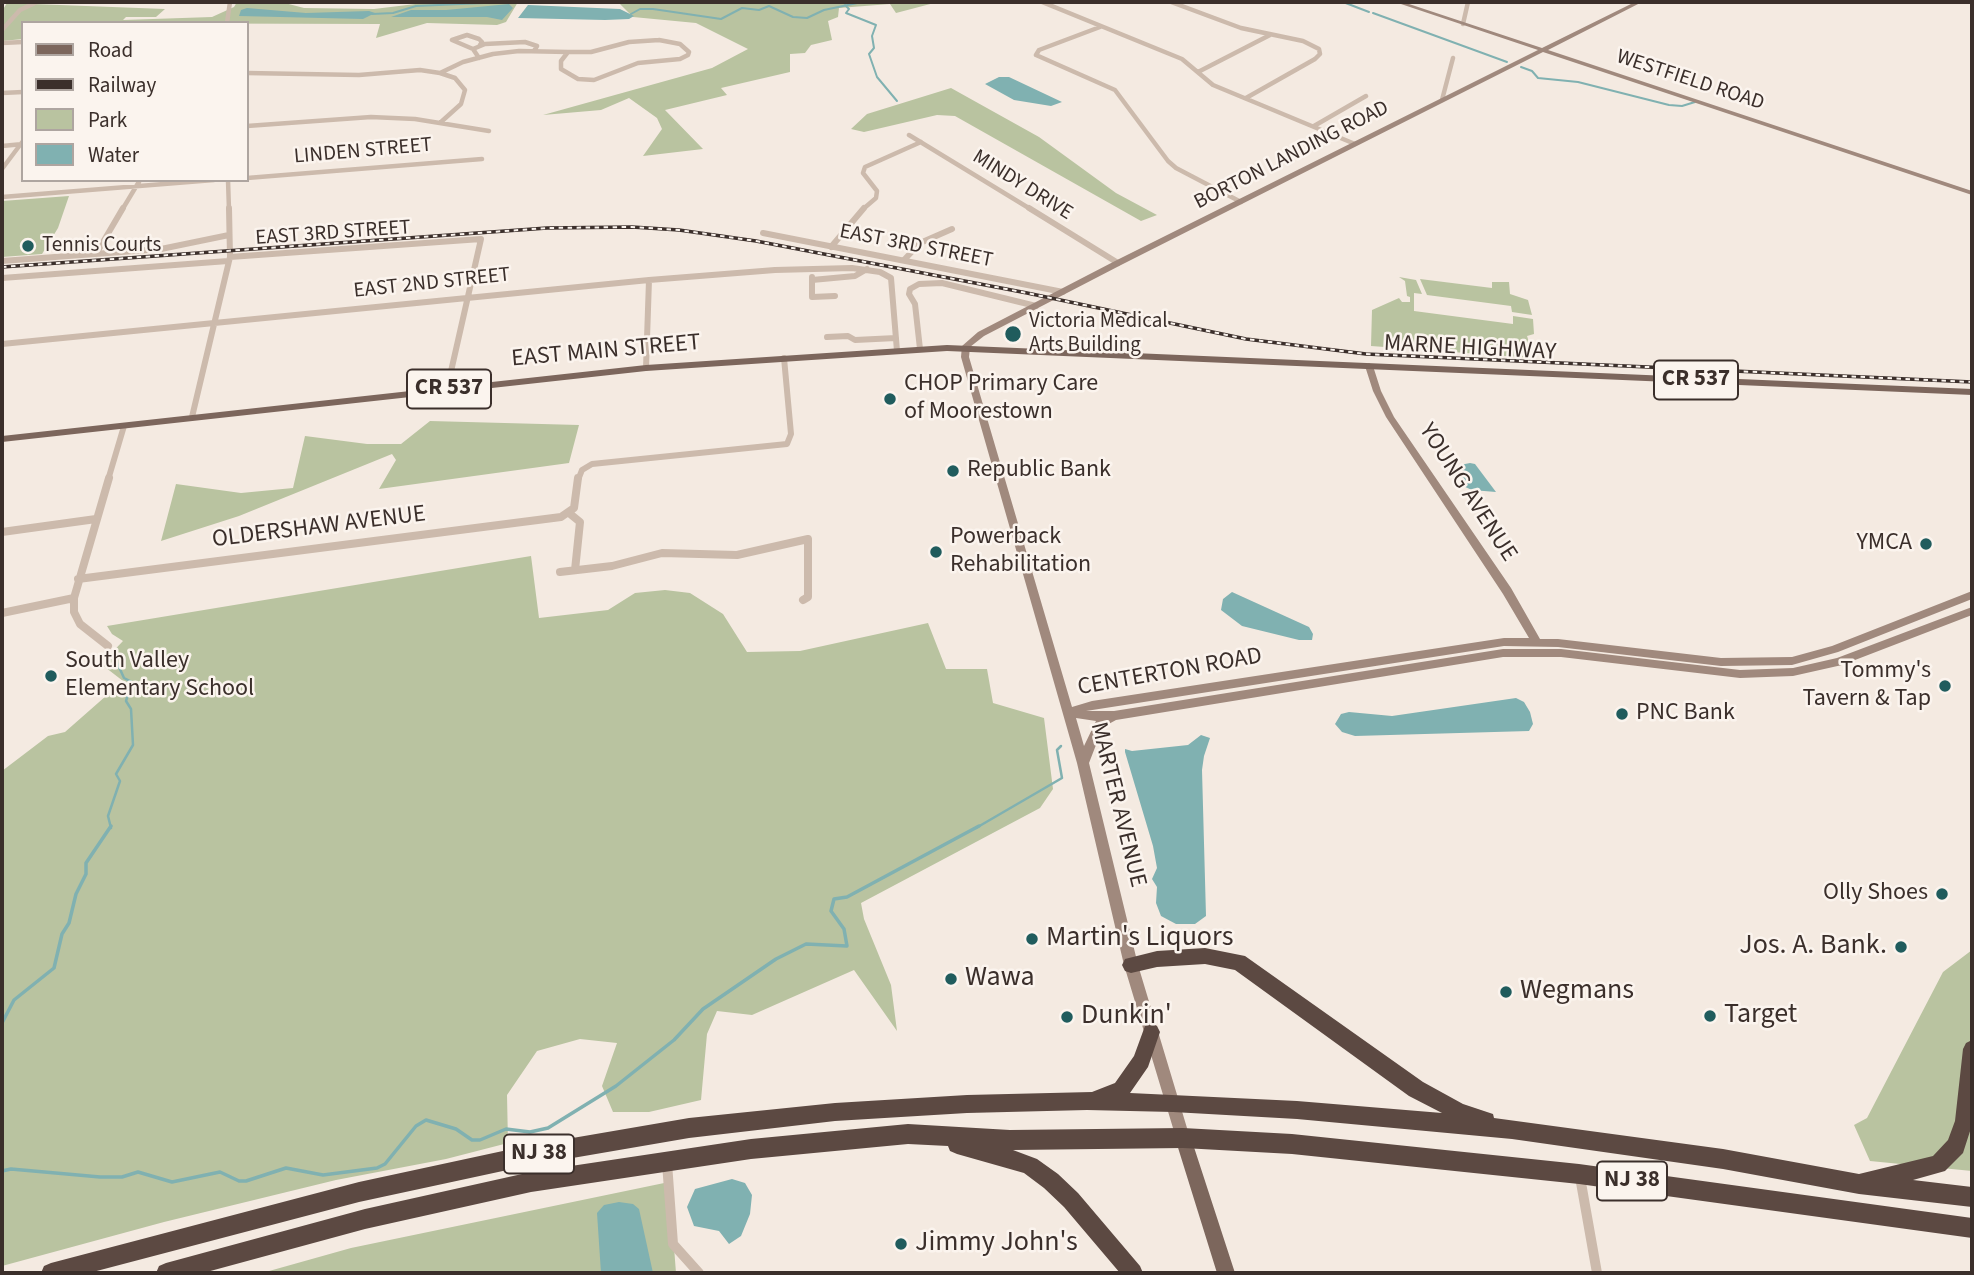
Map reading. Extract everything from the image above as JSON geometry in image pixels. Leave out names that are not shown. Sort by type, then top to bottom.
[{"type":"highway","points":[[1131,965],[1157,959],[1205,956],[1239,962],[1416,1089],[1459,1112],[1512,1129]]},
{"type":"highway","points":[[1087,1101],[1121,1090],[1142,1061],[1152,1032]]},
{"type":"highway","points":[[1859,1184],[1938,1164],[1948,1156],[1961,1134],[1972,1049]]},
{"type":"highway","name":"NJ 38","points":[[51,1273],[359,1192],[526,1156],[690,1128],[849,1111],[967,1104],[1087,1101],[1173,1103],[1297,1110],[1512,1129],[1723,1159],[1859,1184],[1972,1196]]},
{"type":"highway","points":[[908,1134],[984,1150],[1030,1166],[1071,1200],[1133,1273]]},
{"type":"highway","name":"NJ 38","points":[[166,1273],[378,1216],[531,1182],[751,1149],[908,1134],[1010,1140],[1183,1138],[1292,1144],[1579,1174],[1972,1228]]},
{"type":"main road","name":"EAST MAIN STREET","points":[[2,439],[646,368],[966,348]]},
{"type":"main road","name":"MARNE HIGHWAY","points":[[966,348],[1972,392]]},
{"type":"main road","name":"MARTER AVENUE","points":[[1183,1138],[1226,1273]]},
{"type":"street","points":[[2,30],[20,10],[37,2]]},
{"type":"street","points":[[228,21],[230,2]]},
{"type":"street","points":[[1042,2],[1182,59],[1210,83],[1355,144]]},
{"type":"street","points":[[1171,2],[1243,28],[1308,43],[1317,48],[1320,54],[1246,98]]},
{"type":"street","name":"WESTFIELD ROAD","points":[[1398,2],[1972,193]]},
{"type":"street","points":[[1463,24],[1468,2]]},
{"type":"street","name":"BORTON LANDING ROAD","points":[[966,348],[970,341],[981,334],[1118,263],[1639,2]]},
{"type":"street","points":[[1100,27],[1036,53],[1115,90],[1176,168],[1241,202]]},
{"type":"street","points":[[1198,72],[1271,34]]},
{"type":"street","points":[[479,58],[473,49],[452,40],[458,36],[467,36],[479,39],[482,42],[480,45]]},
{"type":"street","points":[[440,73],[452,66],[506,52],[534,51],[591,52],[629,42],[659,40],[674,42],[689,52],[680,59],[638,63],[603,78],[585,80],[573,77],[561,69],[561,61],[568,52]]},
{"type":"street","points":[[2,43],[21,42]]},
{"type":"street","points":[[473,49],[480,45],[525,42],[537,46],[534,51]]},
{"type":"street","points":[[1442,100],[1453,58]]},
{"type":"street","points":[[248,73],[440,73],[455,78],[465,90],[461,104],[441,122]]},
{"type":"street","points":[[2,93],[21,92]]},
{"type":"street","points":[[1314,126],[1366,96]]},
{"type":"street","points":[[248,126],[344,118],[398,118],[441,122],[489,131]]},
{"type":"street","name":"MINDY DRIVE","points":[[909,135],[1118,263]]},
{"type":"street","points":[[831,247],[856,215],[876,198],[877,191],[863,173],[865,167],[921,142]]},
{"type":"street","points":[[2,146],[21,143]]},
{"type":"street","points":[[2,169],[21,144]]},
{"type":"street","name":"LINDEN STREET","points":[[248,178],[482,159]]},
{"type":"street","points":[[2,197],[163,182]]},
{"type":"street","points":[[192,417],[229,259],[228,182]]},
{"type":"street","points":[[96,254],[138,183]]},
{"type":"street","points":[[904,260],[912,248],[952,229]]},
{"type":"street","name":"EAST 3RD STREET","points":[[763,233],[1063,292]]},
{"type":"street","name":"EAST 3RD STREET","points":[[2,261],[172,248],[229,235]]},
{"type":"street","name":"EAST 3RD STREET","points":[[2,278],[481,239],[468,298]]},
{"type":"street","points":[[812,280],[855,276],[867,269],[884,273],[891,278],[897,351]]},
{"type":"street","name":"EAST 2ND STREET","points":[[2,344],[649,280],[775,270],[867,269]]},
{"type":"street","points":[[811,270],[812,297],[835,296]]},
{"type":"street","points":[[646,368],[649,280]]},
{"type":"street","points":[[920,349],[915,304],[909,294],[910,289],[919,284],[942,283],[1036,306]]},
{"type":"street","points":[[447,389],[468,298]]},
{"type":"street","points":[[827,337],[848,336],[855,340],[896,338]]},
{"type":"street","name":"MARTER AVENUE","points":[[966,348],[965,357],[1083,762],[1131,965],[1183,1138]]},
{"type":"street","points":[[575,570],[580,522],[567,514],[577,504],[578,477],[586,467],[599,463],[785,446],[791,434],[784,358]]},
{"type":"street","name":"YOUNG AVENUE","points":[[1369,366],[1377,391],[1390,417],[1507,591],[1536,642]]},
{"type":"street","points":[[108,646],[81,625],[75,612],[74,598],[124,425]]},
{"type":"street","name":"OLDERSHAW AVENUE","points":[[78,579],[567,514]]},
{"type":"street","points":[[2,532],[96,519]]},
{"type":"street","points":[[560,572],[612,566],[662,553],[737,555],[808,539],[808,597],[803,600]]},
{"type":"street","name":"CENTERTON ROAD","points":[[1069,712],[1092,705],[1504,642],[1536,642],[1721,662],[1791,661],[1834,649],[1972,595]]},
{"type":"street","points":[[2,612],[74,598]]},
{"type":"street","name":"CENTERTON ROAD","points":[[1069,712],[1090,717],[1114,716],[1503,653],[1572,654],[1740,674],[1793,672],[1824,667],[1972,611]]},
{"type":"street","points":[[1083,762],[1096,730],[1101,723],[1114,716]]},
{"type":"street","points":[[667,1161],[673,1244],[699,1273]]},
{"type":"street","points":[[1579,1174],[1597,1273]]},
{"type":"green space","points":[[237,2],[281,2],[304,8],[374,9],[432,2],[518,2],[506,22],[497,25],[427,23],[376,38],[380,24],[21,21],[21,39],[2,41],[2,11],[7,3],[165,9],[156,17],[126,17],[123,20],[212,17],[234,7]]},
{"type":"green space","points":[[608,2],[938,2],[896,13],[890,4],[839,8],[838,17],[828,21],[832,40],[811,45],[805,53],[790,54],[790,72],[721,88],[727,95],[665,110],[703,149],[643,156],[662,129],[657,118],[629,98],[601,110],[543,115],[712,68],[748,49],[696,23],[633,17],[620,4]]},
{"type":"green space","points":[[951,88],[1039,137],[1116,193],[1157,215],[1141,221],[955,116],[937,115],[864,132],[851,129],[867,114]]},
{"type":"green space","points":[[69,196],[58,228],[42,254],[2,257],[2,201]]},
{"type":"green space","points":[[1399,277],[1416,280],[1422,294],[1414,293],[1414,311],[1513,324],[1513,316],[1533,319],[1534,334],[1527,336],[1534,358],[1371,346],[1372,310],[1399,298],[1402,302],[1410,302],[1405,281]]},
{"type":"green space","points":[[1420,279],[1492,288],[1492,282],[1509,282],[1510,294],[1528,300],[1532,315],[1512,312],[1511,306],[1427,295]]},
{"type":"green space","points":[[430,421],[579,425],[569,463],[379,489],[396,460],[392,454],[239,516],[161,541],[176,484],[241,493],[293,488],[305,436],[367,444],[401,444]]},
{"type":"green space","points":[[531,556],[539,618],[608,610],[635,593],[665,590],[690,593],[723,614],[747,652],[800,651],[928,623],[946,669],[987,669],[993,703],[1044,718],[1053,789],[1040,808],[861,903],[864,919],[891,985],[897,1031],[854,970],[752,1015],[717,1011],[707,1034],[701,1100],[649,1112],[613,1112],[602,1086],[617,1043],[580,1039],[537,1051],[507,1095],[508,1143],[446,1159],[336,1180],[164,1222],[2,1266],[2,771],[48,736],[65,732],[123,681],[101,664],[123,641],[112,634],[107,626]]},
{"type":"green space","points":[[1972,950],[1972,1171],[1870,1161],[1854,1125],[1867,1118],[1943,972]]},
{"type":"green space","points":[[669,1182],[676,1273],[262,1273],[351,1248]]},
{"type":"water","points":[[509,4],[513,8],[502,20],[487,17],[391,17],[411,10],[446,10]]},
{"type":"water","points":[[528,5],[620,9],[634,16],[629,19],[605,20],[518,18]]},
{"type":"water","points":[[247,8],[306,13],[375,13],[363,19],[239,16],[241,10]]},
{"type":"water","points":[[999,77],[1009,77],[1062,102],[1051,106],[1014,100],[985,84]]},
{"type":"water","points":[[1475,464],[1496,492],[1472,490],[1463,486],[1450,473],[1455,466]]},
{"type":"water","points":[[1232,592],[1309,627],[1313,634],[1312,640],[1299,640],[1242,626],[1221,610],[1223,599]]},
{"type":"water","points":[[1516,698],[1524,702],[1530,712],[1533,724],[1529,731],[1355,736],[1342,732],[1335,724],[1341,714],[1349,712],[1392,716]]},
{"type":"water","points":[[1201,735],[1210,738],[1202,770],[1206,916],[1195,924],[1176,924],[1161,916],[1156,903],[1157,887],[1152,879],[1157,868],[1153,846],[1125,749],[1132,751],[1188,745]]},
{"type":"water","points":[[732,1179],[745,1183],[752,1195],[750,1214],[741,1236],[729,1244],[719,1231],[694,1226],[687,1207],[695,1189]]},
{"type":"water","points":[[619,1202],[633,1204],[639,1209],[653,1273],[601,1273],[597,1213],[604,1205]]},
{"type":"waterway","points":[[372,14],[393,13],[416,6],[506,2]]},
{"type":"waterway","points":[[845,5],[862,2]]},
{"type":"waterway","points":[[1343,2],[1369,12]]},
{"type":"waterway","points":[[631,14],[640,9],[653,9],[721,19],[742,8],[759,10],[769,6],[793,17],[807,18],[824,10],[845,5]]},
{"type":"waterway","points":[[845,5],[849,9],[846,13],[876,25],[872,36],[874,48],[869,54],[877,77],[897,101]]},
{"type":"waterway","points":[[1373,13],[1507,62]]},
{"type":"waterway","points":[[1521,67],[1532,71],[1538,78],[1578,82],[1669,105],[1682,106],[1695,102]]},
{"type":"waterway","points":[[111,827],[108,816],[120,781],[116,774],[133,745],[131,709],[126,701],[132,682],[124,678],[114,656]]},
{"type":"waterway","points":[[976,828],[1062,778],[1057,750],[1061,746]]},
{"type":"waterway","points":[[2,1171],[11,1169],[100,1177],[122,1177],[138,1172],[172,1182],[220,1172],[239,1181],[246,1181],[286,1168],[323,1175],[377,1168],[385,1164],[416,1126],[426,1120],[456,1129],[472,1140],[480,1140],[506,1129],[530,1132],[548,1128],[616,1086],[674,1040],[703,1009],[776,959],[806,944],[847,946],[844,929],[831,911],[834,899],[847,897],[979,826]]},
{"type":"waterway","points":[[2,1023],[14,1000],[54,968],[62,934],[69,923],[76,894],[86,874],[86,863],[111,827]]},
{"type":"railway","points":[[2,267],[547,228],[632,227],[679,230],[756,241],[1027,293],[1246,339],[1366,354],[1972,382]]},
{"type":"place","name":"Tennis Courts","points":[[28,246]]},
{"type":"place","name":"Victoria Medical Arts Building","points":[[1013,334]]},
{"type":"place","name":"CHOP Primary Care of Moorestown","points":[[890,399]]},
{"type":"place","name":"Republic Bank","points":[[953,471]]},
{"type":"place","name":"YMCA","points":[[1926,544]]},
{"type":"place","name":"Powerback Rehabilitation","points":[[936,552]]},
{"type":"place","name":"South Valley Elementary School","points":[[51,676]]},
{"type":"place","name":"Tommy's Tavern & Tap","points":[[1945,686]]},
{"type":"place","name":"PNC Bank","points":[[1622,714]]},
{"type":"place","name":"Olly Shoes","points":[[1942,894]]},
{"type":"place","name":"Martin's Liquors","points":[[1032,939]]},
{"type":"place","name":"Jos. A. Bank.","points":[[1901,947]]},
{"type":"place","name":"Wawa","points":[[951,979]]},
{"type":"place","name":"Wegmans","points":[[1506,992]]},
{"type":"place","name":"Target","points":[[1710,1016]]},
{"type":"place","name":"Dunkin'","points":[[1067,1017]]},
{"type":"place","name":"Jimmy John's","points":[[901,1244]]}]
